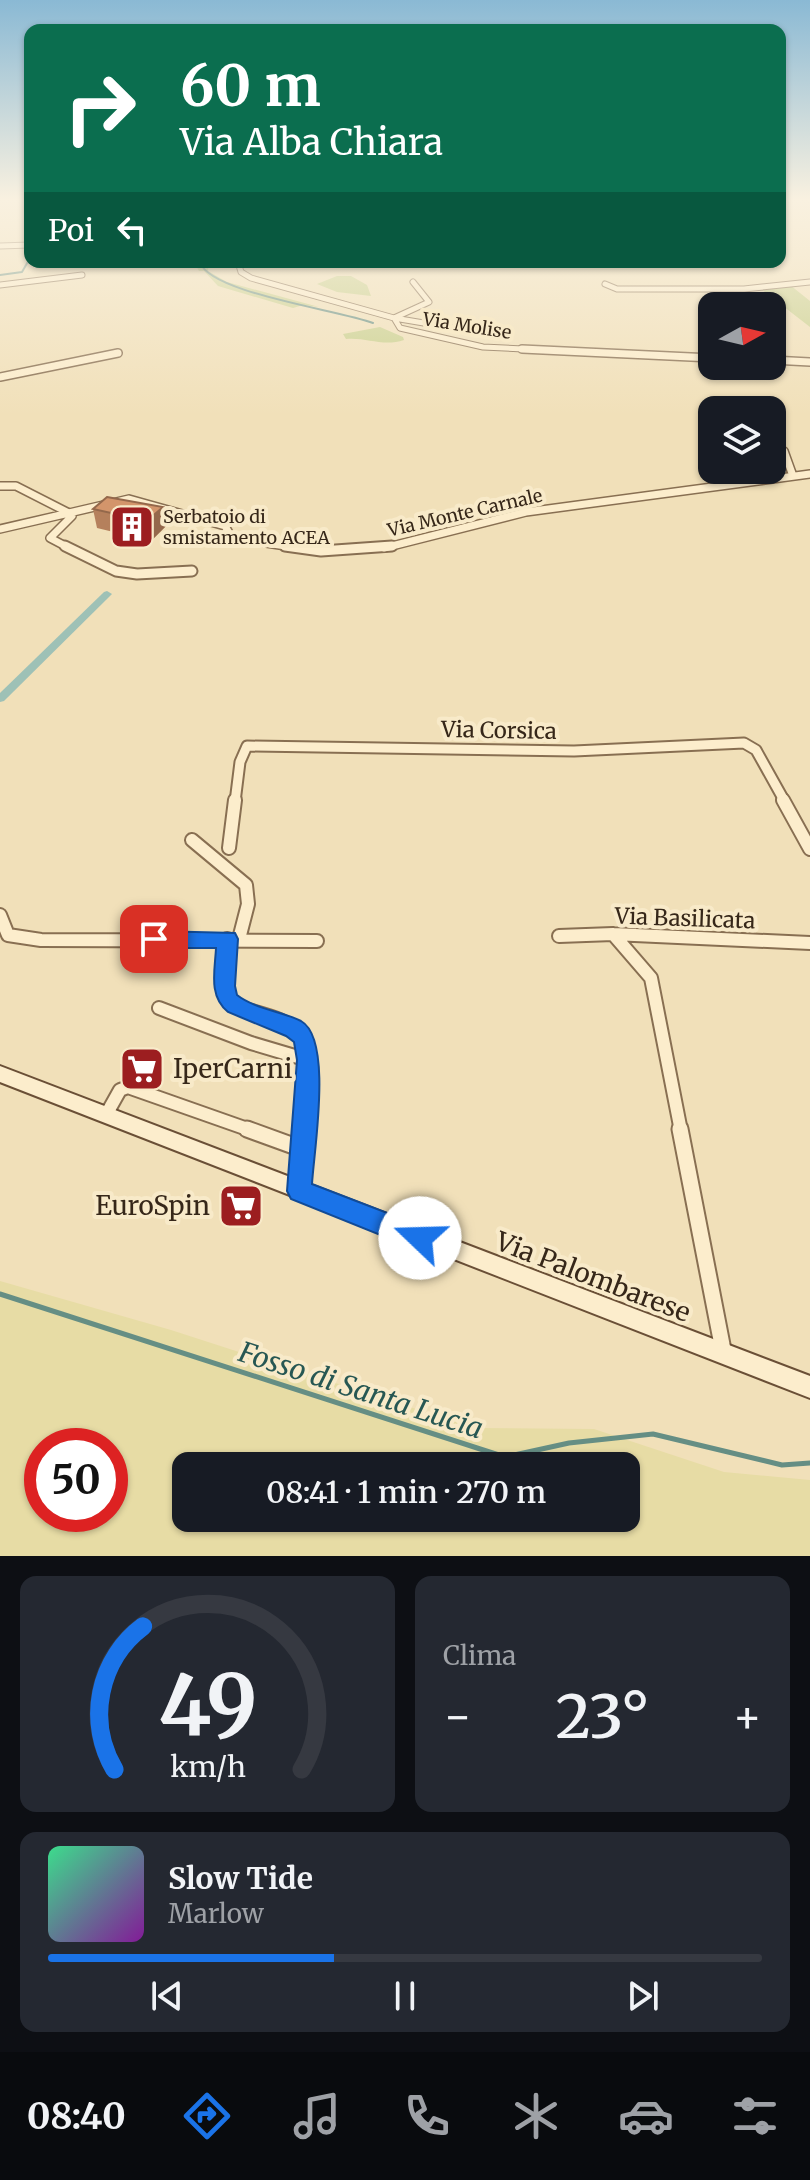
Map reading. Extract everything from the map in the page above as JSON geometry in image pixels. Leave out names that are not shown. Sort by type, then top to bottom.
[{"type":"main road","name":"Via Palombarese","points":[[0,1074],[810,1387]]},
{"type":"street","name":"Via Molise","points":[[241,271],[251,278],[394,318],[400,328],[483,347],[698,357]]},
{"type":"street","points":[[0,285],[82,275]]},
{"type":"street","points":[[394,318],[429,302],[413,282]]},
{"type":"street","points":[[605,284],[614,289],[706,289],[810,282]]},
{"type":"street","points":[[394,318],[483,333]]},
{"type":"street","points":[[0,377],[118,353]]},
{"type":"street","points":[[786,361],[810,362]]},
{"type":"street","points":[[786,457],[793,476]]},
{"type":"street","name":"Via Monte Carnale","points":[[70,514],[129,499],[225,526],[232,538],[321,551],[371,550],[526,512],[810,474]]},
{"type":"street","points":[[2,486],[16,486],[70,514]]},
{"type":"street","points":[[0,529],[70,514]]},
{"type":"street","points":[[70,514],[50,538],[107,567],[137,574],[192,571]]},
{"type":"street","name":"Via Corsica","points":[[229,848],[240,762],[247,746],[574,751],[750,744],[810,849]]},
{"type":"street","points":[[192,840],[231,869],[246,885],[248,904],[233,939],[226,997],[236,1006],[298,1031],[306,1042],[308,1060],[299,1191]]},
{"type":"street","points":[[0,915],[8,935],[32,939],[317,941]]},
{"type":"street","points":[[613,934],[651,978],[724,1355]]},
{"type":"street","name":"Via Basilicata","points":[[559,936],[613,934],[810,943]]},
{"type":"street","points":[[159,1008],[251,1043],[308,1060]]},
{"type":"street","points":[[106,1115],[120,1090],[128,1087],[302,1149]]},
{"type":"shaded area","points":[[0,1281],[171,1330],[475,1428],[594,1429],[724,1472],[810,1480],[810,1556],[0,1556]]},
{"type":"green space","points":[[199,271],[208,271],[227,282],[319,307],[303,305],[293,308],[218,286],[204,271]]},
{"type":"green space","points":[[337,276],[351,276],[367,285],[371,296],[337,292],[317,284]]},
{"type":"green space","points":[[790,285],[810,301],[810,327],[786,308],[786,292],[765,292],[761,289]]},
{"type":"green space","points":[[380,327],[404,340],[389,343],[346,339],[343,334]]},
{"type":"building","points":[[107,497],[163,507],[147,521],[93,509]]},
{"type":"waterway","points":[[0,275],[23,271]]},
{"type":"waterway","points":[[207,271],[226,283],[250,291],[373,323]]},
{"type":"waterway","points":[[0,699],[107,594]]},
{"type":"waterway","name":"Fosso di Santa Lucia","points":[[0,1294],[505,1457],[569,1443],[653,1434],[782,1465],[810,1463]]},
{"type":"place","name":"Serbatoio di smistamento ACEA","points":[[132,527]]},
{"type":"place","name":"IperCarni","points":[[142,1069]]},
{"type":"place","name":"EuroSpin","points":[[241,1206]]},
{"type":"route","points":[[154,939],[227,939],[224,986],[228,1000],[294,1029],[304,1038],[308,1060],[299,1191],[420,1238]]}]
